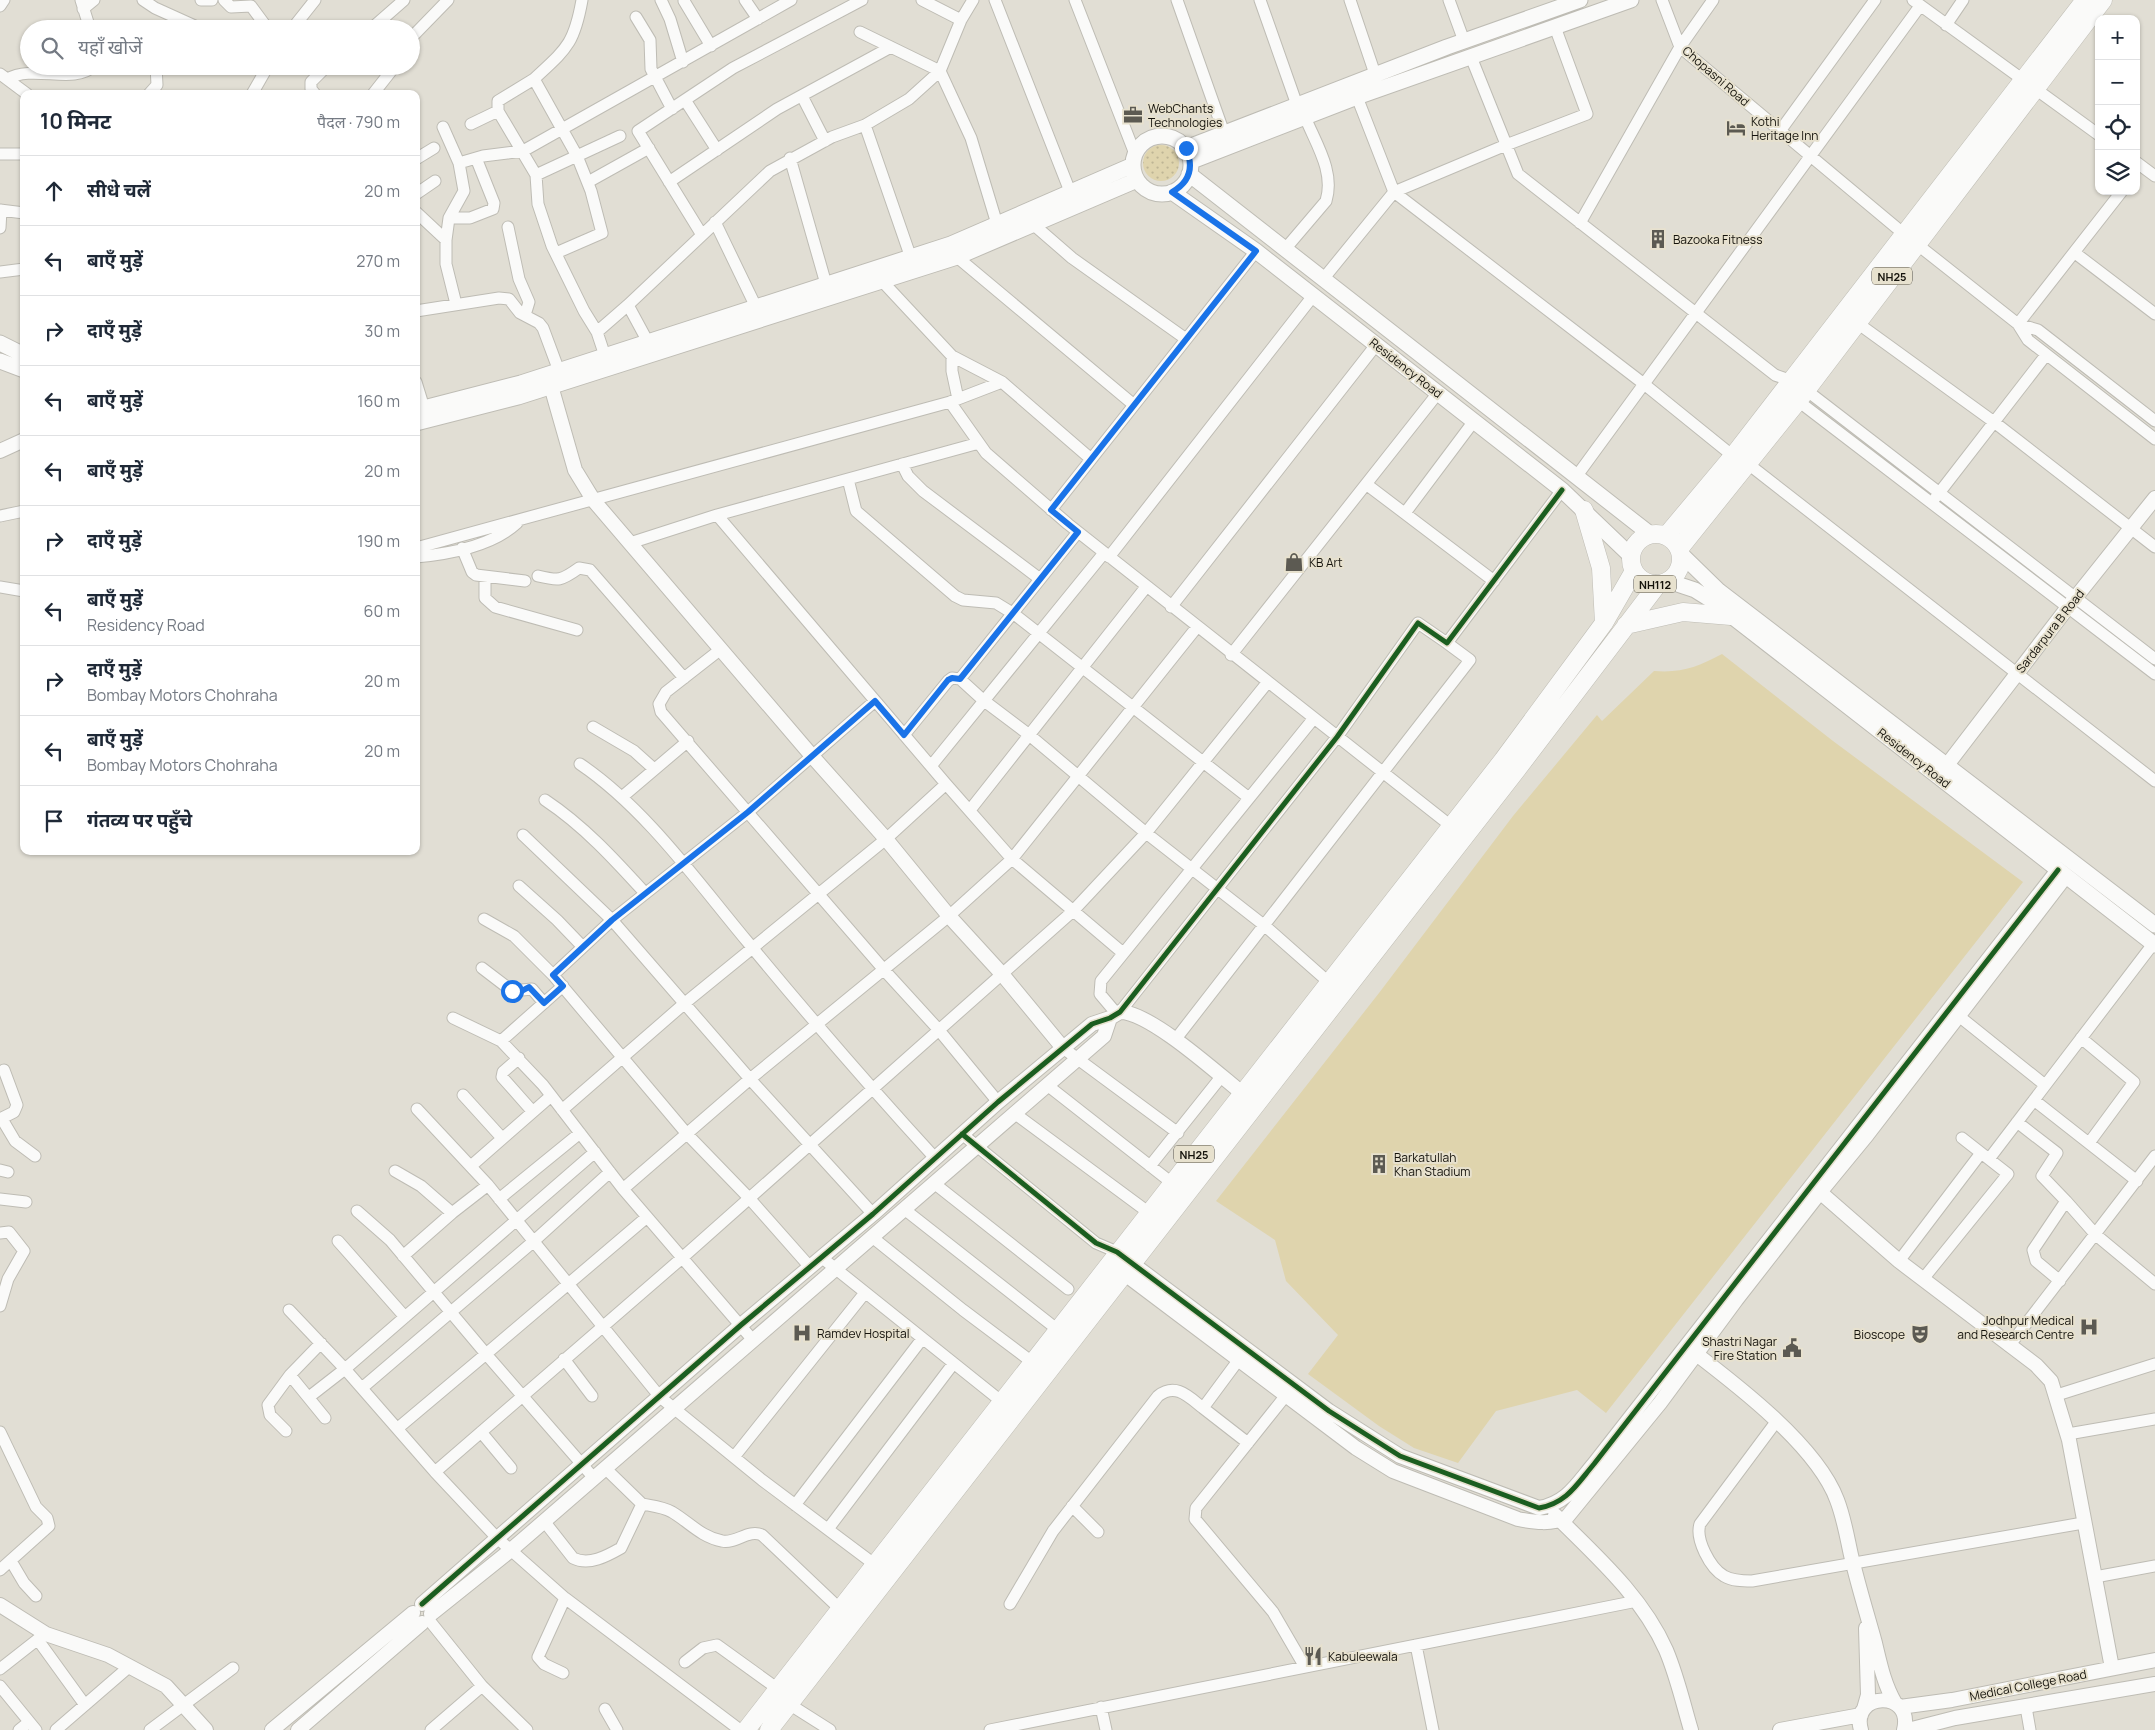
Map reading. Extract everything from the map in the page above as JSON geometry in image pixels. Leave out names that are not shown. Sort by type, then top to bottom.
[{"type":"main road","points":[[1189,161],[1301,111],[1375,74],[1464,41],[1548,5],[1580,0]]},
{"type":"main road","points":[[1135,166],[1152,192],[1172,192],[1185,182],[1189,161],[1224,133],[1357,97],[1631,0]]},
{"type":"main road","name":"NH25","points":[[1680,551],[1740,460],[2028,84],[2085,0]]},
{"type":"main road","name":"NH25","points":[[2028,84],[2103,0]]},
{"type":"main road","points":[[420,422],[518,397],[957,257],[1034,225],[1135,166],[1142,143],[1160,136],[1170,137],[1189,161]]},
{"type":"main road","name":"Residency Road","points":[[1189,161],[1286,248],[1414,352],[1576,477],[1658,535]]},
{"type":"main road","points":[[420,409],[521,383],[910,258],[951,244],[1135,166]]},
{"type":"main road","name":"Residency Road","points":[[1172,192],[1256,251],[1562,490],[1584,510],[1632,564]]},
{"type":"main road","name":"NH25","points":[[1795,390],[1856,322],[1910,239]]},
{"type":"main road","points":[[0,343],[20,353]]},
{"type":"main road","points":[[0,361],[20,368]]},
{"type":"main road","name":"NH25","points":[[1658,535],[1740,460]]},
{"type":"main road","points":[[1584,510],[1601,568],[1604,623]]},
{"type":"main road","points":[[1632,564],[1637,542],[1658,535],[1675,542],[1680,551]]},
{"type":"main road","name":"Residency Road","points":[[1680,551],[1719,591],[2155,925]]},
{"type":"main road","name":"NH112","points":[[1632,564],[1644,581],[1663,582],[1678,572],[1680,551]]},
{"type":"main road","name":"NH25","points":[[746,1730],[1032,1362],[1058,1330],[1120,1262],[1148,1212],[1450,826],[1604,623],[1632,564]]},
{"type":"main road","name":"NH25","points":[[769,1730],[1120,1262],[1342,993],[1516,772],[1626,625],[1663,582]]},
{"type":"main road","name":"Residency Road","points":[[1663,582],[1695,590],[1731,616],[2154,945]]},
{"type":"main road","points":[[1626,625],[1665,614],[1683,612],[1731,616]]},
{"type":"street","points":[[0,6],[4,0]]},
{"type":"street","points":[[87,20],[82,4],[94,0]]},
{"type":"street","points":[[143,0],[155,8],[182,20]]},
{"type":"street","points":[[201,0],[212,0]]},
{"type":"street","points":[[224,0],[229,6],[251,6],[261,20]]},
{"type":"street","points":[[299,20],[314,0]]},
{"type":"street","points":[[381,20],[404,0]]},
{"type":"street","points":[[420,29],[448,0]]},
{"type":"street","points":[[582,0],[578,25],[566,49],[534,79],[498,100],[496,105],[536,176],[538,204],[556,253],[584,311],[597,332],[605,356]]},
{"type":"street","points":[[661,0],[670,19],[683,62]]},
{"type":"street","points":[[745,0],[758,19]]},
{"type":"street","points":[[459,162],[523,151],[791,0]]},
{"type":"street","points":[[702,235],[638,131],[733,68],[862,0]]},
{"type":"street","points":[[922,0],[961,20]]},
{"type":"street","points":[[597,332],[770,171],[790,158],[825,141],[865,125],[909,99],[940,71],[961,20],[973,0]]},
{"type":"street","points":[[995,0],[1070,194]]},
{"type":"street","points":[[1075,0],[1135,166]]},
{"type":"street","points":[[1177,0],[1224,133]]},
{"type":"street","points":[[1260,0],[1301,111],[1328,172],[1329,192],[1326,201],[1286,248]]},
{"type":"street","points":[[1350,0],[1375,74]]},
{"type":"street","points":[[1449,0],[1464,41]]},
{"type":"street","name":"Chopasni Road","points":[[1662,0],[1680,47],[1910,239],[2018,324]]},
{"type":"street","points":[[1580,223],[1680,47],[1713,0]]},
{"type":"street","points":[[1780,131],[1875,0]]},
{"type":"street","points":[[1946,25],[1963,0]]},
{"type":"street","points":[[684,1],[711,46]]},
{"type":"street","points":[[1576,477],[1694,313],[1810,157],[1916,3],[2095,132]]},
{"type":"street","points":[[636,17],[650,40],[650,64],[672,109]]},
{"type":"street","points":[[1324,278],[1394,192],[1506,144],[1588,114],[1556,27]]},
{"type":"street","points":[[860,32],[940,71],[971,138],[997,224]]},
{"type":"street","points":[[669,182],[777,109],[891,47]]},
{"type":"street","points":[[1471,57],[1518,174],[1694,313],[1775,374],[1931,502],[2155,659]]},
{"type":"street","points":[[4,77],[20,73]]},
{"type":"street","points":[[153,90],[157,85],[156,75]]},
{"type":"street","points":[[254,90],[261,75]]},
{"type":"street","points":[[312,90],[311,82],[318,75]]},
{"type":"street","points":[[376,90],[388,75]]},
{"type":"street","points":[[4,77],[22,90]]},
{"type":"street","points":[[534,79],[577,156],[588,182],[602,233],[556,253]]},
{"type":"street","points":[[802,96],[825,141]]},
{"type":"street","points":[[1357,97],[1394,192],[2155,781]]},
{"type":"street","points":[[685,100],[716,150]]},
{"type":"street","points":[[471,124],[498,111]]},
{"type":"street","points":[[865,125],[910,258]]},
{"type":"street","points":[[443,126],[459,162],[464,191],[449,218],[446,240],[446,264],[456,304]]},
{"type":"street","points":[[536,176],[620,136]]},
{"type":"street","points":[[420,157],[434,148]]},
{"type":"street","points":[[588,182],[649,148]]},
{"type":"street","points":[[0,154],[20,154]]},
{"type":"street","points":[[449,218],[470,218],[493,209],[494,203],[476,158]]},
{"type":"street","points":[[790,158],[826,284]]},
{"type":"street","points":[[2140,168],[2155,176]]},
{"type":"street","points":[[420,191],[434,181]]},
{"type":"street","points":[[2018,324],[2119,195]]},
{"type":"street","points":[[0,228],[0,210],[20,212]]},
{"type":"street","points":[[420,216],[446,240]]},
{"type":"street","points":[[715,222],[756,307]]},
{"type":"street","points":[[1034,225],[1072,258],[1186,338]]},
{"type":"street","points":[[508,227],[519,279],[529,302],[525,315]]},
{"type":"street","points":[[1051,510],[1256,251]]},
{"type":"street","points":[[2075,253],[2155,314]]},
{"type":"street","points":[[957,257],[1134,405]]},
{"type":"street","points":[[0,272],[20,270]]},
{"type":"street","points":[[882,282],[952,356],[1002,382],[1091,459]]},
{"type":"street","points":[[931,766],[983,700],[1106,555],[1313,296]]},
{"type":"street","points":[[420,310],[456,304],[509,299],[525,315],[539,323],[543,328],[559,370]]},
{"type":"street","points":[[628,305],[648,342]]},
{"type":"street","points":[[1856,322],[1994,422],[2155,547]]},
{"type":"street","points":[[2018,324],[2028,340],[2155,439]]},
{"type":"street","points":[[2018,324],[2038,330],[2155,421]]},
{"type":"street","points":[[1171,607],[1376,345]]},
{"type":"street","points":[[1931,502],[2046,355]]},
{"type":"street","points":[[952,356],[954,400],[986,453],[1106,555],[1450,826]]},
{"type":"street","points":[[420,547],[594,501],[954,400],[1002,382]]},
{"type":"street","points":[[551,386],[575,470],[594,501],[812,756],[886,839],[949,916],[1002,974],[1063,1048],[1076,1060],[1178,1133]]},
{"type":"street","points":[[1795,390],[1939,492],[2072,602],[2155,674]]},
{"type":"street","points":[[1231,655],[1438,393]]},
{"type":"street","points":[[1405,513],[1474,421]]},
{"type":"street","points":[[0,451],[20,442]]},
{"type":"street","points":[[630,543],[717,515],[979,443]]},
{"type":"street","points":[[902,464],[908,476],[923,491],[1040,579]]},
{"type":"street","points":[[848,479],[856,511],[955,596],[962,600],[996,603],[1014,614],[1249,798]]},
{"type":"street","points":[[1366,484],[1494,581]]},
{"type":"street","points":[[1447,643],[1562,490]]},
{"type":"street","name":"Sardarpura B Road","points":[[1947,766],[2072,602],[2155,498]]},
{"type":"street","points":[[0,516],[20,513]]},
{"type":"street","points":[[717,515],[1012,859],[1123,953]]},
{"type":"street","points":[[420,556],[462,548],[502,535],[520,521]]},
{"type":"street","points":[[960,679],[1078,532]]},
{"type":"street","points":[[462,548],[472,572],[486,577],[525,581]]},
{"type":"street","points":[[538,576],[557,580],[566,578],[579,568],[590,570],[684,678]]},
{"type":"street","points":[[486,577],[485,598],[495,607],[577,630]]},
{"type":"street","points":[[0,587],[20,590]]},
{"type":"street","points":[[970,810],[1028,734],[1146,587]]},
{"type":"street","points":[[272,1730],[511,1550],[674,1410],[752,1339],[935,1184],[976,1145],[1104,1036],[1116,1014],[1337,737],[1418,623],[1470,660],[1384,774],[1175,1040]]},
{"type":"street","points":[[623,1189],[750,1078],[885,971],[1012,859],[1197,628]]},
{"type":"street","points":[[721,649],[666,692],[659,704],[661,712],[885,971],[938,1029],[998,1102]]},
{"type":"street","points":[[904,735],[948,680],[952,678],[960,679],[983,700],[1028,734],[1146,833],[1265,926],[1328,983],[1342,993]]},
{"type":"street","points":[[435,1472],[682,1258],[1073,911],[1146,833],[1267,683]]},
{"type":"street","points":[[553,975],[612,920],[748,812],[875,701]]},
{"type":"street","points":[[1116,1014],[1100,994],[1101,981],[1314,718]]},
{"type":"street","points":[[593,727],[634,751],[654,770]]},
{"type":"street","points":[[622,797],[688,741]]},
{"type":"street","points":[[580,764],[622,797],[683,864],[873,1090],[935,1158]]},
{"type":"street","points":[[562,1110],[685,1003],[886,839],[946,784]]},
{"type":"street","points":[[545,800],[571,817],[588,832],[646,893]]},
{"type":"street","points":[[523,835],[612,920],[750,1078],[873,1214]]},
{"type":"street","points":[[1816,1188],[1960,1016],[2062,873]]},
{"type":"street","points":[[962,1134],[1240,1358],[1356,1448],[1393,1471],[1518,1519],[1533,1522],[1560,1521],[1567,1517],[1816,1188],[2062,873]]},
{"type":"street","points":[[520,886],[582,946]]},
{"type":"street","points":[[484,919],[514,936],[553,975],[688,1134],[749,1198],[810,1267]]},
{"type":"street","points":[[1899,1261],[1985,1156],[2017,1122],[2154,945]]},
{"type":"street","points":[[482,968],[512,991],[532,989],[544,1003]]},
{"type":"street","points":[[501,1041],[563,986]]},
{"type":"street","points":[[298,1730],[423,1615],[497,1538],[741,1325],[873,1214],[998,1102],[1092,1024],[1116,1014],[1136,1015],[1175,1040],[1242,1093]]},
{"type":"street","points":[[1960,1016],[2045,1085]]},
{"type":"street","points":[[453,1018],[501,1041],[519,1058],[623,1189],[752,1339]]},
{"type":"street","points":[[2081,1038],[2134,1082],[2089,1143]]},
{"type":"street","points":[[519,1058],[503,1072],[502,1077],[533,1112]]},
{"type":"street","points":[[4,1070],[18,1105],[14,1112],[1,1119],[15,1141],[34,1156]]},
{"type":"street","points":[[1150,1166],[1221,1077]]},
{"type":"street","points":[[1047,1085],[1172,1183]]},
{"type":"street","points":[[463,1095],[502,1138]]},
{"type":"street","points":[[471,1166],[551,1096]]},
{"type":"street","points":[[2034,1100],[2137,1180]]},
{"type":"street","points":[[417,1109],[499,1198],[660,1397],[795,1505],[874,1564]]},
{"type":"street","points":[[1014,1113],[1148,1212]]},
{"type":"street","points":[[2017,1122],[2057,1153],[2042,1176],[2096,1235],[2155,1284]]},
{"type":"street","points":[[499,1198],[580,1134]]},
{"type":"street","points":[[1923,1280],[2008,1174],[1962,1138]]},
{"type":"street","points":[[308,1397],[345,1369],[595,1152]]},
{"type":"street","points":[[2009,1346],[2155,1156]]},
{"type":"street","points":[[395,1171],[421,1186],[452,1213]]},
{"type":"street","points":[[362,1388],[534,1241],[610,1172]]},
{"type":"street","points":[[935,1184],[1068,1289]]},
{"type":"street","points":[[403,1256],[452,1213],[488,1185]]},
{"type":"street","points":[[1816,1188],[1899,1261],[2036,1365],[2051,1381],[2068,1434],[2112,1668]]},
{"type":"street","points":[[0,1199],[26,1202]]},
{"type":"street","points":[[2060,1281],[2036,1261],[2033,1250],[2066,1201]]},
{"type":"street","points":[[904,1209],[1058,1330]]},
{"type":"street","points":[[357,1211],[390,1240],[522,1396],[594,1477]]},
{"type":"street","points":[[398,1428],[647,1217]]},
{"type":"street","points":[[0,1233],[9,1232],[24,1251],[8,1279],[1,1301]]},
{"type":"street","points":[[872,1237],[962,1310],[1032,1362]]},
{"type":"street","points":[[338,1241],[405,1317]]},
{"type":"street","points":[[821,1257],[864,1294],[1001,1401]]},
{"type":"street","points":[[1120,1262],[1329,1411],[1400,1456],[1539,1508],[1555,1505],[1566,1496],[1692,1350]]},
{"type":"street","points":[[734,1457],[864,1294]]},
{"type":"street","points":[[288,1310],[345,1369],[435,1472],[497,1538],[565,1598],[740,1730]]},
{"type":"street","points":[[795,1505],[922,1339]]},
{"type":"street","points":[[286,1431],[270,1415],[268,1405],[290,1375],[321,1343]]},
{"type":"street","points":[[1692,1350],[1738,1385],[1811,1456],[1826,1479],[1836,1498],[1866,1617],[1887,1689],[1905,1720],[1904,1730]]},
{"type":"street","points":[[1203,1408],[1240,1358]]},
{"type":"street","points":[[564,1359],[592,1396]]},
{"type":"street","points":[[828,1529],[953,1364]]},
{"type":"street","points":[[2057,1395],[2155,1364]]},
{"type":"street","points":[[290,1375],[326,1418]]},
{"type":"street","points":[[1010,1604],[1053,1531],[1158,1396],[1165,1391],[1181,1391],[1248,1443]]},
{"type":"street","points":[[1287,1394],[1196,1508],[1195,1519],[1273,1612],[1305,1667]]},
{"type":"street","points":[[2068,1434],[2155,1419]]},
{"type":"street","points":[[1776,1422],[1700,1524],[1698,1540],[1718,1571],[1724,1576],[1739,1581],[1752,1581],[2084,1523]]},
{"type":"street","points":[[0,1432],[4,1451],[36,1507],[49,1522],[49,1526],[0,1570]]},
{"type":"street","points":[[481,1432],[511,1468]]},
{"type":"street","points":[[605,1468],[642,1504],[670,1511],[698,1532],[720,1541],[731,1541],[753,1532],[762,1535],[840,1609]]},
{"type":"street","points":[[544,1521],[574,1558],[585,1562],[621,1548],[642,1504]]},
{"type":"street","points":[[1072,1506],[1098,1532]]},
{"type":"street","points":[[1546,1506],[1588,1547],[1637,1601],[1665,1649],[1691,1730]]},
{"type":"street","points":[[11,1561],[24,1583],[36,1596]]},
{"type":"street","points":[[2095,1577],[2155,1566]]},
{"type":"street","points":[[563,1673],[544,1664],[538,1657],[565,1598]]},
{"type":"street","points":[[990,1730],[1637,1601]]},
{"type":"street","points":[[0,1606],[42,1637],[108,1655],[166,1686],[206,1730]]},
{"type":"street","points":[[423,1615],[482,1686],[527,1730]]},
{"type":"street","points":[[1861,1730],[1862,1712],[1868,1696],[1866,1617]]},
{"type":"street","points":[[0,1669],[42,1637]]},
{"type":"street","points":[[42,1637],[85,1705]]},
{"type":"street","points":[[685,1662],[702,1648],[717,1645],[778,1689]]},
{"type":"street","points":[[1416,1645],[1434,1730]]},
{"type":"street","name":"Medical College Road","points":[[1780,1730],[1862,1712],[1875,1701],[1889,1700],[1897,1705],[1952,1700],[2155,1660]]},
{"type":"street","points":[[56,1730],[130,1666]]},
{"type":"street","points":[[150,1730],[182,1704],[233,1668]]},
{"type":"street","name":"Medical College Road","points":[[1908,1730],[1955,1718],[2155,1684]]},
{"type":"street","points":[[0,1686],[32,1726],[19,1730]]},
{"type":"street","points":[[432,1730],[482,1686]]},
{"type":"street","points":[[789,1704],[830,1730]]},
{"type":"street","points":[[1101,1707],[1106,1730]]},
{"type":"street","points":[[2026,1707],[2030,1730]]},
{"type":"street","points":[[605,1709],[616,1730]]},
{"type":"shaded area","points":[[1161,145],[1168,146],[1174,150],[1178,156],[1178,170],[1174,176],[1168,180],[1161,181],[1154,180],[1148,176],[1144,170],[1143,163],[1144,156],[1148,150],[1154,146]]},
{"type":"shaded area","points":[[1722,654],[1833,741],[2023,882],[1606,1413],[1577,1390],[1496,1411],[1458,1463],[1414,1448],[1379,1426],[1308,1374],[1338,1335],[1286,1281],[1275,1240],[1216,1201],[1379,993],[1513,816],[1597,715],[1602,721],[1654,671],[1673,671],[1690,668]]},
{"type":"cycle path","points":[[422,1604],[741,1325],[873,1214],[998,1102],[1092,1024],[1110,1018],[1120,1012],[1337,737],[1418,623],[1447,643],[1562,490]]},
{"type":"cycle path","points":[[962,1134],[1096,1243],[1117,1252],[1329,1411],[1400,1456],[1539,1508],[1557,1502],[1571,1492],[1582,1479],[2058,870]]},
{"type":"place","name":"WebChants Technologies","points":[[1133,115]]},
{"type":"place","name":"Kothi Heritage Inn","points":[[1736,128]]},
{"type":"place","name":"Bazooka Fitness","points":[[1658,239]]},
{"type":"place","name":"KB Art","points":[[1294,562]]},
{"type":"place","name":"Barkatullah Khan Stadium","points":[[1379,1164]]},
{"type":"place","name":"Jodhpur Medical and Research Centre","points":[[2089,1327]]},
{"type":"place","name":"Ramdev Hospital","points":[[802,1333]]},
{"type":"place","name":"Bioscope","points":[[1920,1334]]},
{"type":"place","name":"Shastri Nagar Fire Station","points":[[1792,1348]]},
{"type":"place","name":"Kabuleewala","points":[[1313,1656]]},
{"type":"route","points":[[512,991],[520,992],[524,988],[529,987],[544,1003],[563,986],[553,975],[582,946],[748,812],[875,701],[904,735],[948,680],[952,678],[960,679],[1014,614],[1078,532],[1051,510],[1256,251],[1172,192],[1185,182],[1189,174],[1192,161],[1186,148]]}]
